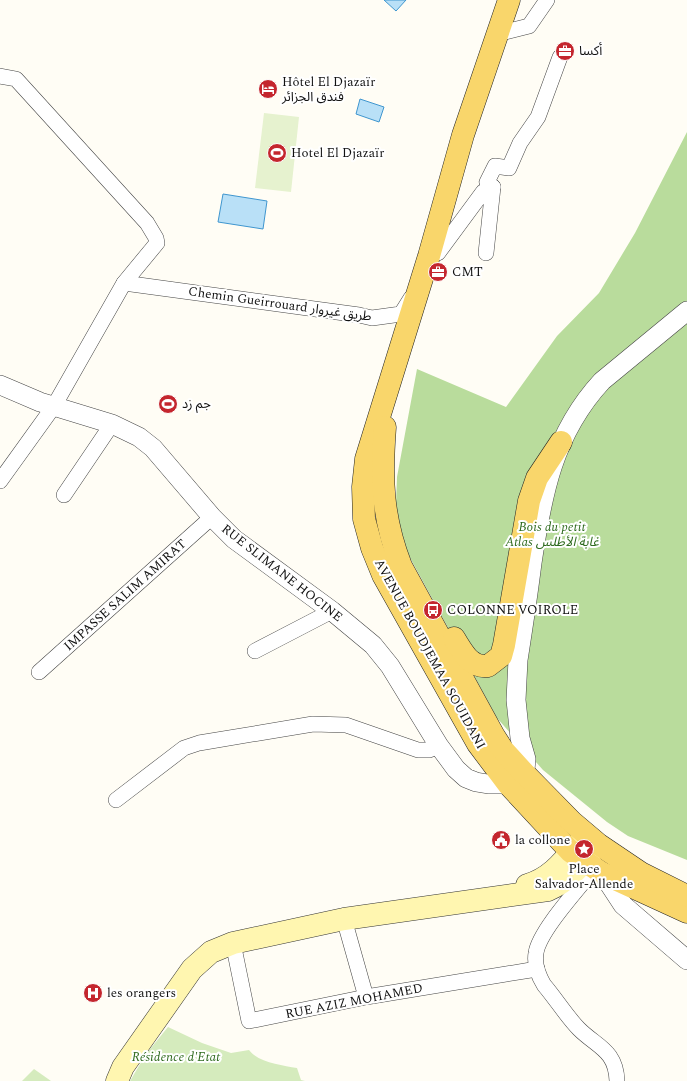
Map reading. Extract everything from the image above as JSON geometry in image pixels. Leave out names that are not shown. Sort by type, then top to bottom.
[{"type":"main road","points":[[388,388],[429,256],[462,136],[509,0]]},
{"type":"main road","name":"AVENUE BOUDJEMAA SOUIDANI","points":[[388,388],[382,464],[385,511],[390,538],[405,573],[516,779],[592,839],[641,873],[687,896]]},
{"type":"main road","name":"AVENUE BOUDJEMAA SOUIDANI","points":[[388,388],[366,459],[363,487],[364,520],[372,548],[383,575],[468,729],[516,779],[588,864]]},
{"type":"main road","points":[[405,573],[424,591],[464,655],[471,662],[482,667],[493,663],[503,650],[529,500],[538,478],[561,442]]},
{"type":"main road","points":[[588,864],[592,839]]},
{"type":"main road","points":[[117,1081],[123,1068],[192,968],[211,952],[233,943],[344,919],[476,900],[535,883],[555,870],[588,864],[687,912]]},
{"type":"street","points":[[497,34],[529,26],[547,0]]},
{"type":"street","points":[[493,187],[487,182],[495,166],[509,168],[520,143],[538,116],[560,57]]},
{"type":"street","points":[[0,76],[16,79],[147,223],[154,234],[157,243],[153,250],[124,283],[54,406],[0,481]]},
{"type":"street","points":[[429,256],[438,253],[483,192],[493,187]]},
{"type":"street","points":[[486,252],[493,187]]},
{"type":"street","name":"Chemin Gueirrouard طريق غيروار","points":[[124,283],[372,318],[401,314],[420,284]]},
{"type":"street","points":[[516,779],[526,760],[520,738],[516,700],[518,660],[541,509],[551,468],[561,442],[574,417],[590,394],[602,381],[687,311]]},
{"type":"street","name":"RUE SLIMANE HOCINE","points":[[0,385],[54,406],[112,424],[139,437],[153,448],[212,517],[234,538],[332,611],[373,645],[390,666],[439,746],[456,769],[466,778],[488,784],[516,779]]},
{"type":"street","points":[[64,495],[112,424]]},
{"type":"street","name":"IMPASSE SALIM AMIRAT","points":[[39,672],[212,517]]},
{"type":"street","points":[[255,651],[332,611]]},
{"type":"street","points":[[116,800],[184,748],[199,743],[313,724],[346,725],[418,750],[429,750],[439,746]]},
{"type":"street","points":[[617,1081],[615,1067],[609,1053],[579,1029],[544,985],[537,970],[536,952],[542,936],[588,864],[622,905],[687,960]]},
{"type":"street","points":[[344,919],[366,997]]},
{"type":"street","name":"RUE AZIZ MOHAMED","points":[[233,943],[249,1021],[366,997],[537,970]]},
{"type":"green space","name":"Hotel El Djazaïr","points":[[264,113],[299,117],[291,192],[255,188]]},
{"type":"green space","name":"Bois du petit Atlas غابة الأطلس","points":[[687,132],[687,860],[628,836],[607,822],[543,770],[497,718],[395,530],[397,477],[417,369],[506,407],[557,336],[599,293],[635,233]]},
{"type":"green space","name":"Résidence d'Etat","points":[[168,1027],[202,1043],[231,1053],[249,1050],[265,1061],[297,1068],[301,1080],[305,1081],[130,1081],[146,1054]]},
{"type":"green space","points":[[34,1069],[51,1081],[22,1081]]},
{"type":"water","points":[[384,0],[406,0],[396,11]]},
{"type":"water","points":[[360,99],[384,107],[379,122],[356,114]]},
{"type":"water","points":[[223,194],[267,201],[263,229],[218,222]]},
{"type":"place","name":"أكسا","points":[[565,51]]},
{"type":"place","name":"Hôtel El Djazaïr فندق الجزائر","points":[[268,89]]},
{"type":"place","name":"Hotel El Djazaïr","points":[[277,153]]},
{"type":"place","name":"CMT","points":[[438,272]]},
{"type":"place","name":"جم زد","points":[[168,404]]},
{"type":"place","name":"COLONNE VOIROLE","points":[[433,610]]},
{"type":"place","name":"la collone","points":[[501,840]]},
{"type":"place","name":"Place Salvador-Allende","points":[[584,849]]},
{"type":"place","name":"les orangers","points":[[93,993]]}]
